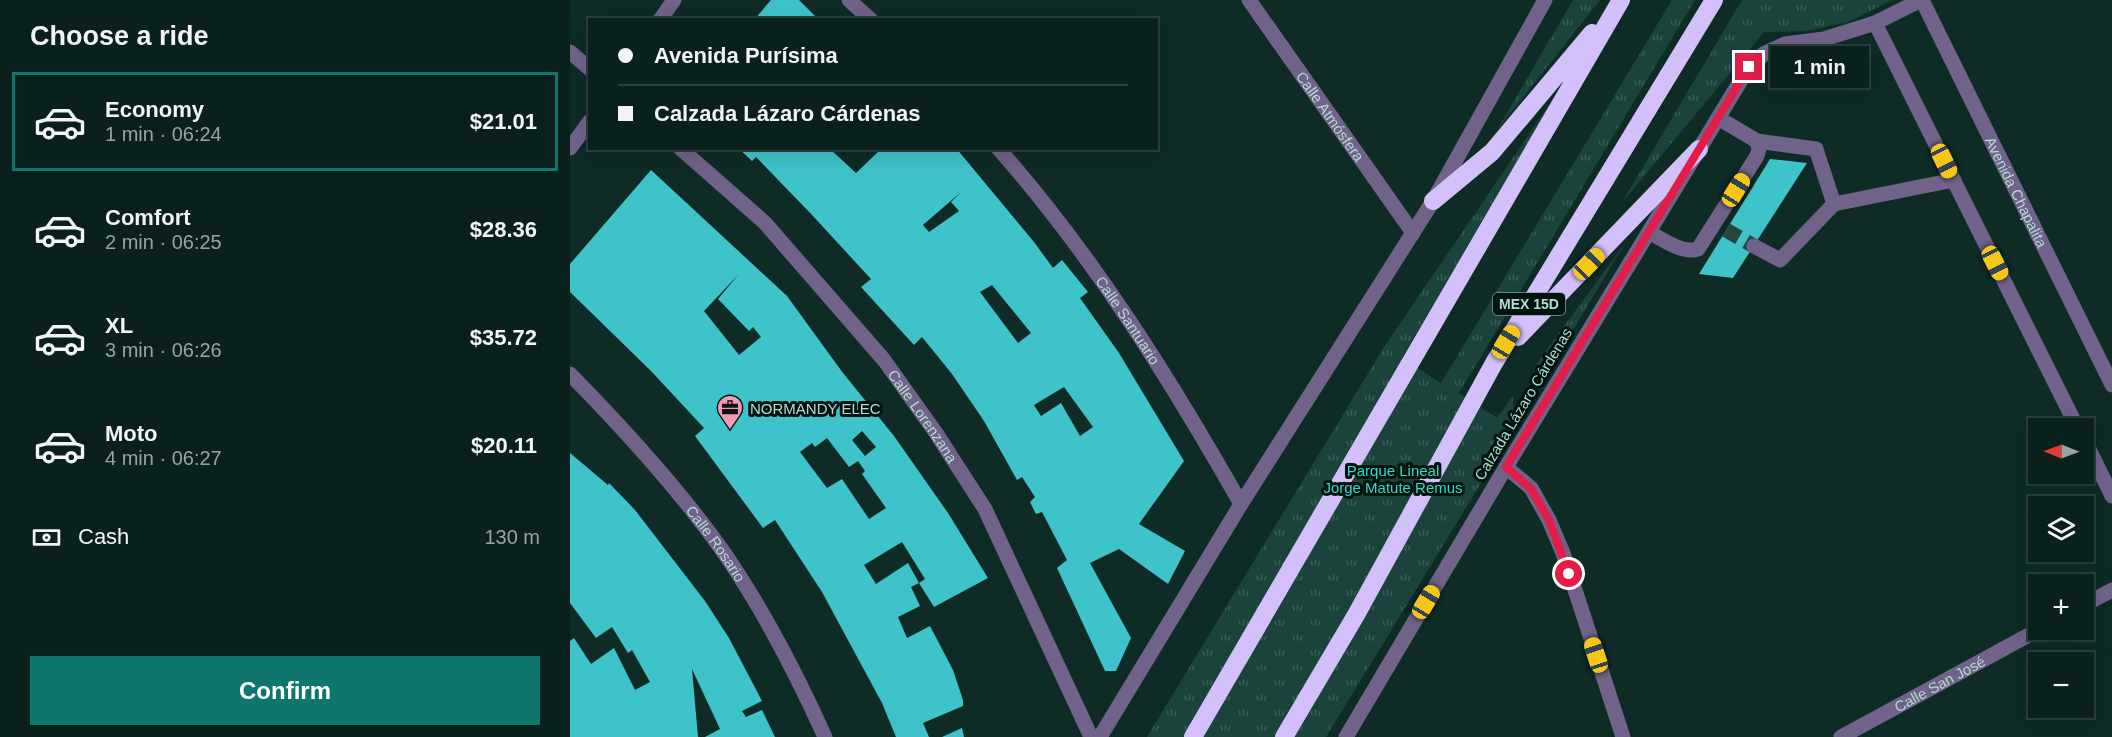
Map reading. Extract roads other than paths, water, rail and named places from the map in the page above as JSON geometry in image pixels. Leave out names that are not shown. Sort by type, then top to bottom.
[{"type":"highway","points":[[1432,201],[1492,152],[1621,0]]},
{"type":"highway","points":[[1193,737],[1621,0]]},
{"type":"highway","name":"MEX 15D","points":[[1284,737],[1356,615],[1494,363],[1714,0]]},
{"type":"highway","points":[[1494,363],[1699,149]]},
{"type":"street","points":[[661,18],[674,0]]},
{"type":"street","points":[[849,0],[869,18]]},
{"type":"street","name":"Calle Atmósfera","points":[[1249,0],[1413,233]]},
{"type":"street","points":[[1100,737],[1241,504],[1413,233],[1545,0]]},
{"type":"street","name":"Calzada Lázaro Cárdenas","points":[[1346,737],[1506,467],[1749,67],[1765,53],[1785,44],[1824,39],[1875,23],[1921,0]]},
{"type":"street","name":"Avenida Chapalita","points":[[1921,0],[2112,385]]},
{"type":"street","points":[[1875,23],[2073,418]]},
{"type":"street","points":[[570,52],[588,67]]},
{"type":"street","points":[[1718,118],[1757,141],[1816,149],[1834,204]]},
{"type":"street","points":[[570,148],[588,124]]},
{"type":"street","points":[[1649,232],[1691,251],[1698,249],[1720,227],[1757,156],[1759,149],[1757,141]]},
{"type":"street","name":"Calle Lorenzana","points":[[682,150],[765,223],[884,360],[936,433],[985,509],[1091,737]]},
{"type":"street","name":"Calle Santuario","points":[[1000,150],[1077,244],[1120,306],[1200,432],[1241,504]]},
{"type":"street","points":[[1754,246],[1780,260],[1834,204],[1954,180]]},
{"type":"street","name":"Calle Rosario","points":[[570,374],[620,425],[727,558],[784,651],[825,737]]},
{"type":"street","points":[[2094,460],[2112,496]]},
{"type":"street","points":[[1506,467],[1531,489],[1549,520],[1563,553],[1623,737]]},
{"type":"street","points":[[2094,600],[2112,590]]},
{"type":"street","name":"Calle San José","points":[[1841,737],[1859,733],[2028,636]]},
{"type":"tunnel","points":[[1726,230],[1754,246]]},
{"type":"place","name":"NORMANDY ELEC","points":[[730,431]]},
{"type":"park label","name":"Parque Lineal Jorge Matute Remus","points":[[1393,478]]}]
